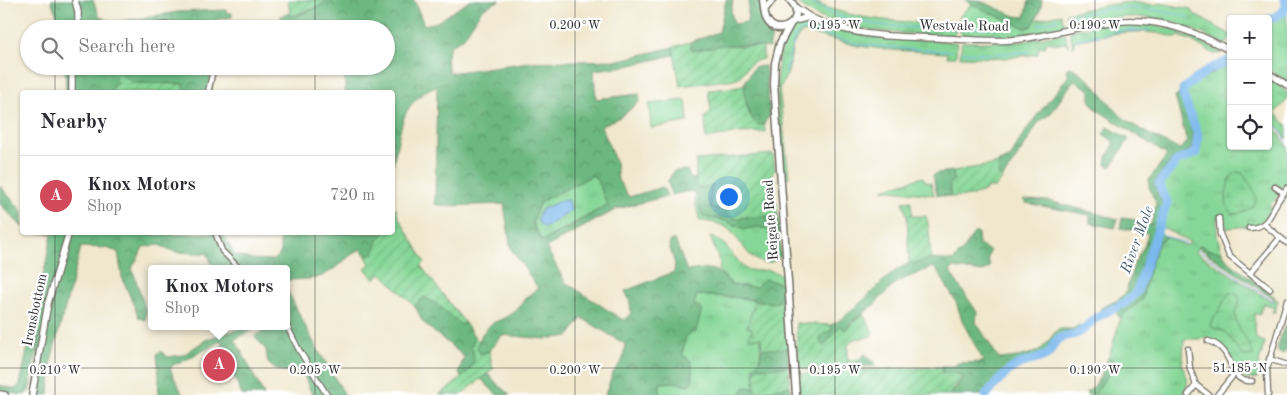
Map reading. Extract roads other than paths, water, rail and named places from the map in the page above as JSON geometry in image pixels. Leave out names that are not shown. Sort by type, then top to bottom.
[{"type":"main road","points":[[763,0],[765,10]]},
{"type":"main road","points":[[765,10],[772,0]]},
{"type":"main road","points":[[775,27],[780,28],[792,23],[796,17],[796,8],[790,0]]},
{"type":"main road","name":"Reigate Road","points":[[765,10],[767,21],[775,27],[780,43]]},
{"type":"main road","name":"Reigate Road","points":[[792,23],[780,43],[775,63],[774,97],[783,198],[796,395]]},
{"type":"street","points":[[75,0],[78,20]]},
{"type":"street","name":"Westvale Road","points":[[796,8],[805,12],[810,17],[834,26],[864,33],[985,41],[1033,37],[1098,23],[1138,20],[1176,26],[1227,49]]},
{"type":"street","points":[[792,23],[810,17]]},
{"type":"street","points":[[72,75],[72,90]]},
{"type":"street","points":[[208,90],[212,75]]},
{"type":"street","points":[[1272,76],[1287,85]]},
{"type":"street","points":[[1249,228],[1260,227],[1273,213],[1286,191],[1275,187]]},
{"type":"street","points":[[1219,218],[1219,228],[1224,247],[1229,256],[1270,289]]},
{"type":"street","points":[[1264,224],[1287,243]]},
{"type":"street","points":[[1219,228],[1226,228]]},
{"type":"street","name":"Ironsbottom","points":[[32,395],[48,302],[68,235]]},
{"type":"street","points":[[216,235],[222,250],[236,265]]},
{"type":"street","points":[[1250,272],[1280,238]]},
{"type":"street","points":[[1268,395],[1266,369],[1287,300]]},
{"type":"street","points":[[289,330],[326,395]]},
{"type":"street","points":[[1208,341],[1216,344],[1226,352],[1238,378],[1243,381],[1252,381]]},
{"type":"street","points":[[1188,349],[1190,369],[1196,385],[1210,395]]},
{"type":"street","points":[[1188,355],[1195,356]]},
{"type":"street","points":[[1269,359],[1287,366]]},
{"type":"street","points":[[1217,395],[1235,373]]},
{"type":"street","points":[[1188,395],[1196,385]]},
{"type":"street","points":[[0,394],[4,395]]},
{"type":"water","points":[[569,200],[571,211],[545,228],[540,225],[537,219],[541,210],[560,201]]},
{"type":"waterway","points":[[808,0],[824,10],[859,22],[896,27],[952,28]]},
{"type":"waterway","name":"River Mole","points":[[1272,18],[1282,13],[1287,5],[1285,0]]},
{"type":"waterway","points":[[1069,16],[1105,9],[1136,8],[1188,17]]},
{"type":"waterway","points":[[1038,25],[1058,19]]},
{"type":"waterway","points":[[963,28],[1008,27]]},
{"type":"waterway","points":[[785,72],[795,36],[801,30],[858,44],[951,51]]},
{"type":"waterway","points":[[1074,40],[1119,31],[1150,30]]},
{"type":"waterway","points":[[962,52],[989,54],[1028,52]]},
{"type":"waterway","name":"River Mole","points":[[986,395],[1010,370],[1020,364],[1046,355],[1058,339],[1081,331],[1096,318],[1129,300],[1137,291],[1167,202],[1159,184],[1177,161],[1196,153],[1198,135],[1183,95],[1183,89],[1208,70],[1227,62]]},
{"type":"waterway","points":[[1222,64],[1227,70]]},
{"type":"waterway","points":[[1273,121],[1287,142]]},
{"type":"waterway","points":[[1157,232],[1186,244]]},
{"type":"waterway","points":[[1198,250],[1273,301]]},
{"type":"place","name":"Knox Motors","points":[[219,365]]}]
